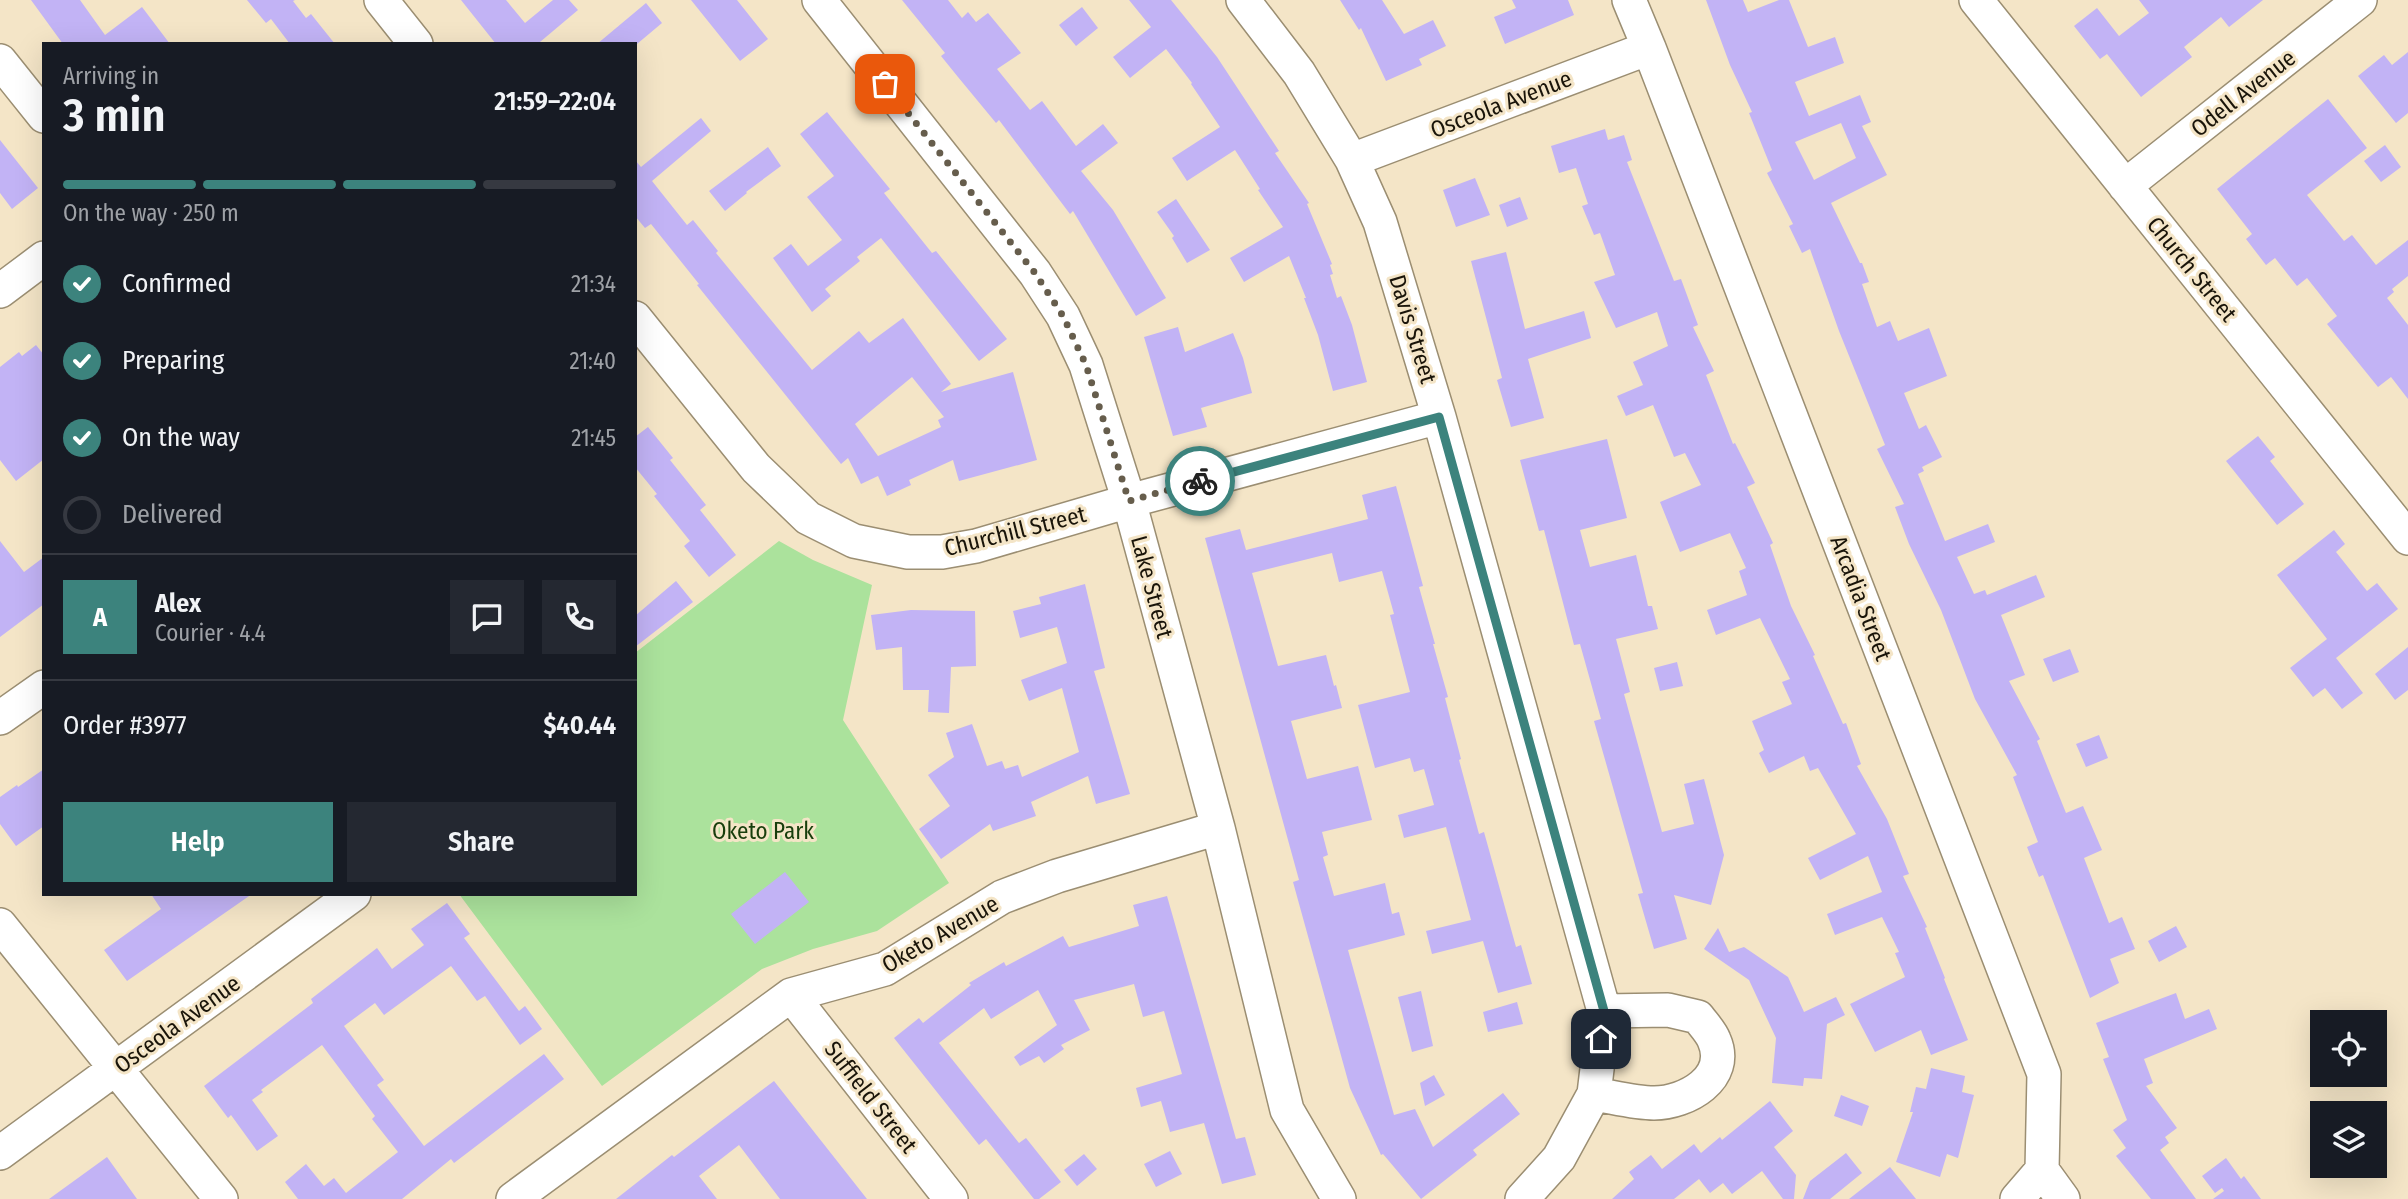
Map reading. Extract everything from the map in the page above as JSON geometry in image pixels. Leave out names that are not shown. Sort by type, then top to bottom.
[{"type":"street","points":[[381,0],[414,42]]},
{"type":"street","name":"Lake Street","points":[[819,0],[1035,273],[1063,316],[1086,365],[1129,501],[1217,828],[1287,1110],[1339,1199]]},
{"type":"street","name":"Davis Street","points":[[1243,0],[1299,73],[1352,160],[1380,222],[1439,417],[1604,1011],[1594,1094],[1559,1158],[1522,1199]]},
{"type":"street","name":"Arcadia Street","points":[[1629,0],[2044,1074],[2042,1170]]},
{"type":"street","name":"Church Street","points":[[1976,0],[2408,538]]},
{"type":"street","name":"Odell Avenue","points":[[2125,186],[2360,0]]},
{"type":"street","name":"Osceola Avenue","points":[[1352,160],[1649,48]]},
{"type":"street","points":[[0,61],[42,114]]},
{"type":"street","points":[[0,291],[42,260]]},
{"type":"street","name":"Churchill Street","points":[[637,320],[755,468],[808,518],[854,541],[908,552],[942,552],[976,546],[1129,501],[1439,417]]},
{"type":"street","points":[[0,718],[42,688]]},
{"type":"street","name":"Oketo Avenue","points":[[513,1199],[791,995],[885,969],[1002,897],[1057,876],[1217,828]]},
{"type":"street","name":"Osceola Avenue","points":[[0,1153],[351,896]]},
{"type":"street","points":[[0,925],[221,1199]]},
{"type":"street","name":"Suffield Street","points":[[791,995],[951,1199]]},
{"type":"street","points":[[1594,1094],[1652,1103],[1678,1101],[1704,1085],[1718,1063],[1714,1040],[1698,1017],[1668,1010],[1604,1011]]},
{"type":"street","points":[[2017,1199],[2042,1170],[2063,1199]]},
{"type":"green space","name":"Oketo Park","points":[[779,541],[813,560],[872,585],[843,720],[949,883],[877,931],[813,949],[762,969],[602,1086],[460,896],[637,896],[637,651]]},
{"type":"building","points":[[31,0],[80,0],[105,35],[142,7],[168,42],[62,42]]},
{"type":"building","points":[[247,0],[295,0],[293,1],[306,18],[311,14],[333,42],[288,42],[271,19],[266,23]]},
{"type":"building","points":[[461,0],[506,0],[525,23],[553,0],[569,0],[578,10],[540,42],[494,42]]},
{"type":"building","points":[[691,0],[737,0],[768,39],[740,61]]},
{"type":"building","points":[[902,0],[948,0],[962,18],[968,12],[976,22],[988,13],[1021,53],[997,69],[1030,110],[1042,101],[1076,146],[1103,124],[1118,143],[1081,171],[1113,210],[1166,298],[1136,316],[1073,211],[1070,214],[999,120],[996,123],[958,77],[941,56],[945,53]]},
{"type":"building","points":[[1129,0],[1171,0],[1217,57],[1279,151],[1275,153],[1309,203],[1307,204],[1332,264],[1333,274],[1330,275],[1337,298],[1341,296],[1352,325],[1367,382],[1333,391],[1306,298],[1289,256],[1244,282],[1230,258],[1283,227],[1235,150],[1187,181],[1172,158],[1220,127],[1166,49],[1130,78],[1113,57],[1151,27]]},
{"type":"building","points":[[1340,0],[1382,0],[1404,34],[1433,20],[1446,46],[1419,59],[1422,65],[1386,81],[1361,28],[1359,30]]},
{"type":"building","points":[[1512,0],[1568,0],[1574,15],[1505,44],[1494,17],[1516,8]]},
{"type":"building","points":[[1706,0],[1743,0],[1748,12],[1779,0],[1789,0],[1808,47],[1835,37],[1844,63],[1795,82],[1809,116],[1860,95],[1871,122],[1862,126],[1887,175],[1831,203],[1862,263],[1869,282],[1862,284],[1877,327],[1890,321],[1898,341],[1929,328],[1947,376],[1904,393],[1919,429],[1926,425],[1942,457],[1922,467],[1924,471],[1918,474],[1945,541],[1988,524],[1995,542],[1957,557],[1974,594],[1985,590],[1987,595],[2036,575],[2045,597],[2001,615],[2025,675],[2009,681],[2040,739],[2037,741],[2066,813],[2083,806],[2102,850],[2084,858],[2109,923],[2122,917],[2135,949],[2110,959],[2119,983],[2090,998],[2043,875],[2039,877],[2027,847],[2038,842],[2013,777],[2017,775],[1975,699],[1941,610],[1909,544],[1895,507],[1904,504],[1877,449],[1885,445],[1839,331],[1810,249],[1802,253],[1789,226],[1793,224],[1767,173],[1772,170],[1749,113],[1752,112],[1730,65]],"holes":[[[1841,123],[1856,158],[1814,180],[1795,142]]]},
{"type":"building","points":[[2139,0],[2263,0],[2229,27],[2221,17],[2184,47],[2192,57],[2141,97],[2107,54],[2100,59],[2074,26],[2097,8],[2119,36],[2149,13]]},
{"type":"building","points":[[646,3],[662,23],[637,44],[599,42]]},
{"type":"building","points":[[1082,7],[1098,28],[1076,46],[1059,25]]},
{"type":"building","points":[[2408,52],[2408,113],[2396,123],[2358,76],[2384,55],[2392,65]]},
{"type":"building","points":[[2328,99],[2367,148],[2307,195],[2344,241],[2352,235],[2376,265],[2408,240],[2408,276],[2392,289],[2394,292],[2387,298],[2408,325],[2408,399],[2391,377],[2378,387],[2327,324],[2337,316],[2307,278],[2297,286],[2275,258],[2266,265],[2246,239],[2252,234],[2217,189]]},
{"type":"building","points":[[827,112],[890,189],[884,193],[932,253],[936,251],[1007,339],[979,361],[881,238],[857,257],[860,261],[825,289],[831,296],[812,312],[773,258],[791,244],[808,266],[842,240],[807,197],[834,176],[800,134]]},
{"type":"building","points":[[701,118],[711,131],[652,181],[687,225],[693,220],[718,251],[716,253],[812,370],[859,331],[869,343],[903,318],[951,384],[941,392],[1013,372],[1037,460],[959,481],[953,460],[909,480],[911,485],[887,496],[878,476],[861,484],[848,458],[841,464],[651,224],[645,228],[637,218],[637,162],[641,167]],"holes":[[[912,377],[944,417],[938,420],[941,427],[878,456],[855,424]]]},
{"type":"building","points":[[1605,129],[1608,140],[1624,135],[1632,160],[1627,162],[1674,281],[1681,279],[1698,325],[1693,327],[1714,371],[1706,375],[1733,444],[1735,443],[1755,483],[1747,487],[1773,543],[1770,545],[1791,606],[1815,655],[1813,656],[1843,724],[1846,723],[1861,764],[1857,766],[1887,819],[1909,874],[1903,876],[1927,927],[1925,928],[1968,1040],[1931,1055],[1921,1030],[1875,1052],[1850,1004],[1905,977],[1895,953],[1899,952],[1882,917],[1835,935],[1827,914],[1882,892],[1868,856],[1820,880],[1808,858],[1856,834],[1818,768],[1810,771],[1804,756],[1769,773],[1759,753],[1764,750],[1752,721],[1792,704],[1782,682],[1790,679],[1760,618],[1716,635],[1707,610],[1747,595],[1739,571],[1746,568],[1730,533],[1680,552],[1660,502],[1701,485],[1685,453],[1674,457],[1653,405],[1626,416],[1617,396],[1643,385],[1633,362],[1668,346],[1657,312],[1616,328],[1594,282],[1615,275],[1600,233],[1594,235],[1582,206],[1588,204],[1576,168],[1559,173],[1551,146]]},
{"type":"building","points":[[0,140],[38,188],[12,209],[0,193]]},
{"type":"building","points":[[2385,145],[2401,167],[2381,182],[2364,161]]},
{"type":"building","points":[[768,147],[781,166],[725,211],[709,191]]},
{"type":"building","points":[[1475,178],[1490,215],[1456,227],[1443,190]]},
{"type":"building","points":[[1520,197],[1528,219],[1507,227],[1499,205]]},
{"type":"building","points":[[1176,199],[1210,250],[1187,263],[1172,238],[1174,236],[1157,212]]},
{"type":"building","points":[[1506,252],[1525,329],[1584,311],[1591,338],[1528,359],[1544,418],[1511,427],[1497,380],[1502,378],[1471,261]]},
{"type":"building","points":[[1178,327],[1185,352],[1233,333],[1252,393],[1201,408],[1207,427],[1173,436],[1144,337]]},
{"type":"building","points":[[36,345],[42,352],[42,461],[16,481],[0,460],[0,367],[19,352],[22,356]]},
{"type":"building","points":[[648,427],[706,505],[700,510],[736,555],[709,577],[684,546],[690,541],[654,496],[657,494],[637,469],[637,435]]},
{"type":"building","points":[[2258,436],[2275,457],[2270,461],[2304,504],[2277,525],[2226,461]]},
{"type":"building","points":[[1607,439],[1627,518],[1580,530],[1590,567],[1636,555],[1648,606],[1652,606],[1658,629],[1616,639],[1630,692],[1624,694],[1662,832],[1694,824],[1684,784],[1704,779],[1724,855],[1711,905],[1674,895],[1687,939],[1654,949],[1638,894],[1643,893],[1594,721],[1601,719],[1580,644],[1574,645],[1544,530],[1539,531],[1520,460]]},
{"type":"building","points":[[1396,486],[1423,586],[1419,587],[1448,697],[1445,698],[1461,759],[1459,760],[1479,834],[1484,832],[1516,947],[1521,945],[1532,984],[1498,993],[1483,941],[1432,954],[1426,931],[1471,920],[1446,827],[1404,838],[1398,815],[1434,805],[1424,769],[1414,772],[1410,758],[1375,768],[1358,705],[1410,692],[1390,615],[1394,614],[1382,571],[1339,582],[1332,553],[1252,573],[1278,666],[1326,655],[1334,686],[1336,685],[1342,708],[1291,721],[1307,779],[1358,766],[1372,820],[1322,832],[1328,855],[1323,857],[1334,896],[1385,883],[1392,914],[1399,912],[1405,935],[1348,950],[1394,1115],[1415,1109],[1433,1147],[1503,1093],[1520,1114],[1473,1150],[1477,1155],[1421,1199],[1383,1154],[1381,1155],[1350,1088],[1293,882],[1299,880],[1205,538],[1240,529],[1246,550],[1368,519],[1362,495]]},
{"type":"building","points":[[2334,530],[2345,544],[2336,552],[2367,591],[2377,583],[2398,609],[2336,658],[2363,693],[2342,709],[2325,688],[2313,697],[2290,668],[2327,639],[2277,575]]},
{"type":"building","points":[[0,541],[24,572],[42,558],[42,606],[0,637]]},
{"type":"building","points":[[676,581],[693,602],[637,645],[637,614]]},
{"type":"building","points":[[1085,584],[1105,668],[1094,671],[1130,794],[1096,804],[1088,776],[1031,802],[1036,816],[993,831],[990,824],[941,859],[919,829],[950,806],[928,775],[954,757],[946,733],[972,724],[987,766],[1002,761],[1005,769],[1018,765],[1022,777],[1079,752],[1062,688],[1029,701],[1021,680],[1067,663],[1057,627],[1020,638],[1013,611],[1041,604],[1039,597]]},
{"type":"building","points":[[911,610],[975,611],[976,666],[951,667],[949,713],[928,712],[929,690],[903,690],[902,647],[876,650],[871,615]]},
{"type":"building","points":[[2408,647],[2408,690],[2395,700],[2375,674]]},
{"type":"building","points":[[2070,649],[2079,672],[2053,682],[2043,659]]},
{"type":"building","points":[[1677,662],[1683,686],[1660,691],[1654,668]]},
{"type":"building","points":[[2099,735],[2108,758],[2086,767],[2076,744]]},
{"type":"building","points":[[42,770],[42,827],[16,846],[0,824],[0,797],[17,785],[18,787]]},
{"type":"building","points":[[785,872],[809,902],[755,944],[731,914]]},
{"type":"building","points":[[152,896],[249,896],[127,981],[104,950],[161,909]]},
{"type":"building","points":[[1167,896],[1236,1139],[1245,1137],[1256,1175],[1222,1184],[1204,1123],[1170,1132],[1161,1101],[1141,1107],[1136,1088],[1182,1074],[1164,1011],[1143,1017],[1134,984],[1074,1000],[1090,1030],[1061,1045],[1064,1049],[1044,1063],[1039,1056],[1020,1066],[1014,1057],[1057,1025],[1038,990],[991,1019],[984,1008],[939,1043],[1019,1143],[1026,1138],[1061,1182],[1039,1199],[1034,1199],[986,1139],[979,1145],[894,1038],[919,1018],[923,1023],[971,985],[969,983],[1004,962],[1006,966],[1063,936],[1069,947],[1139,926],[1133,905]]},
{"type":"building","points":[[447,903],[470,934],[464,938],[519,1011],[525,1006],[542,1029],[520,1045],[485,996],[477,1001],[451,966],[384,1015],[375,1003],[344,1026],[384,1080],[377,1085],[424,1146],[544,1054],[564,1079],[454,1163],[451,1159],[402,1199],[298,1199],[285,1182],[306,1164],[324,1186],[334,1178],[346,1193],[398,1152],[322,1045],[261,1090],[263,1092],[252,1100],[278,1136],[257,1151],[231,1115],[228,1118],[204,1086],[313,1003],[311,999],[377,948],[392,969],[424,945],[411,929]]},
{"type":"building","points":[[2176,926],[2187,947],[2159,962],[2148,941]]},
{"type":"building","points":[[1718,928],[1729,952],[1744,947],[1788,977],[1804,1012],[1836,997],[1845,1015],[1827,1024],[1822,1079],[1804,1078],[1803,1086],[1772,1083],[1776,1038],[1749,980],[1704,949]]},
{"type":"building","points":[[1421,991],[1433,1046],[1412,1052],[1398,997]]},
{"type":"building","points":[[2176,993],[2185,1019],[2209,1009],[2217,1029],[2144,1059],[2153,1083],[2146,1086],[2177,1128],[2165,1137],[2169,1143],[2160,1150],[2196,1199],[2151,1199],[2116,1156],[2126,1148],[2113,1130],[2127,1120],[2103,1059],[2109,1057],[2096,1023]]},
{"type":"building","points":[[1517,1002],[1523,1024],[1488,1032],[1483,1012]]},
{"type":"building","points":[[1931,1068],[1965,1076],[1962,1092],[1974,1095],[1958,1158],[1947,1154],[1940,1177],[1896,1162],[1913,1112],[1910,1112],[1916,1087],[1926,1089]]},
{"type":"building","points":[[1434,1075],[1445,1095],[1425,1106],[1420,1083]]},
{"type":"building","points":[[774,1081],[867,1199],[780,1199],[739,1145],[699,1176],[717,1199],[616,1199],[672,1155],[674,1157]]},
{"type":"building","points":[[1841,1095],[1869,1106],[1862,1126],[1834,1116]]},
{"type":"building","points":[[1770,1101],[1793,1131],[1774,1147],[1796,1175],[1794,1199],[1783,1199],[1762,1171],[1732,1194],[1723,1183],[1710,1193],[1699,1179],[1674,1199],[1612,1199],[1634,1179],[1629,1172],[1651,1155],[1662,1169],[1694,1144],[1701,1153],[1720,1137],[1722,1140]]},
{"type":"building","points":[[1170,1151],[1182,1174],[1156,1187],[1144,1164]]},
{"type":"building","points":[[1846,1153],[1862,1173],[1830,1199],[1803,1199],[1810,1181]]},
{"type":"building","points":[[1084,1154],[1097,1169],[1077,1186],[1064,1170]]},
{"type":"building","points":[[107,1157],[137,1199],[49,1199]]},
{"type":"building","points":[[2226,1158],[2241,1179],[2244,1176],[2261,1199],[2213,1199],[2224,1191],[2222,1188],[2215,1193],[2202,1176]]},
{"type":"building","points":[[1890,1167],[1916,1199],[1849,1199]]},
{"type":"way so far","points":[[885,84],[1035,273],[1063,316],[1086,365],[1129,501],[1200,481]]},
{"type":"route","points":[[1200,481],[1439,417],[1604,1011],[1601,1039]]}]
